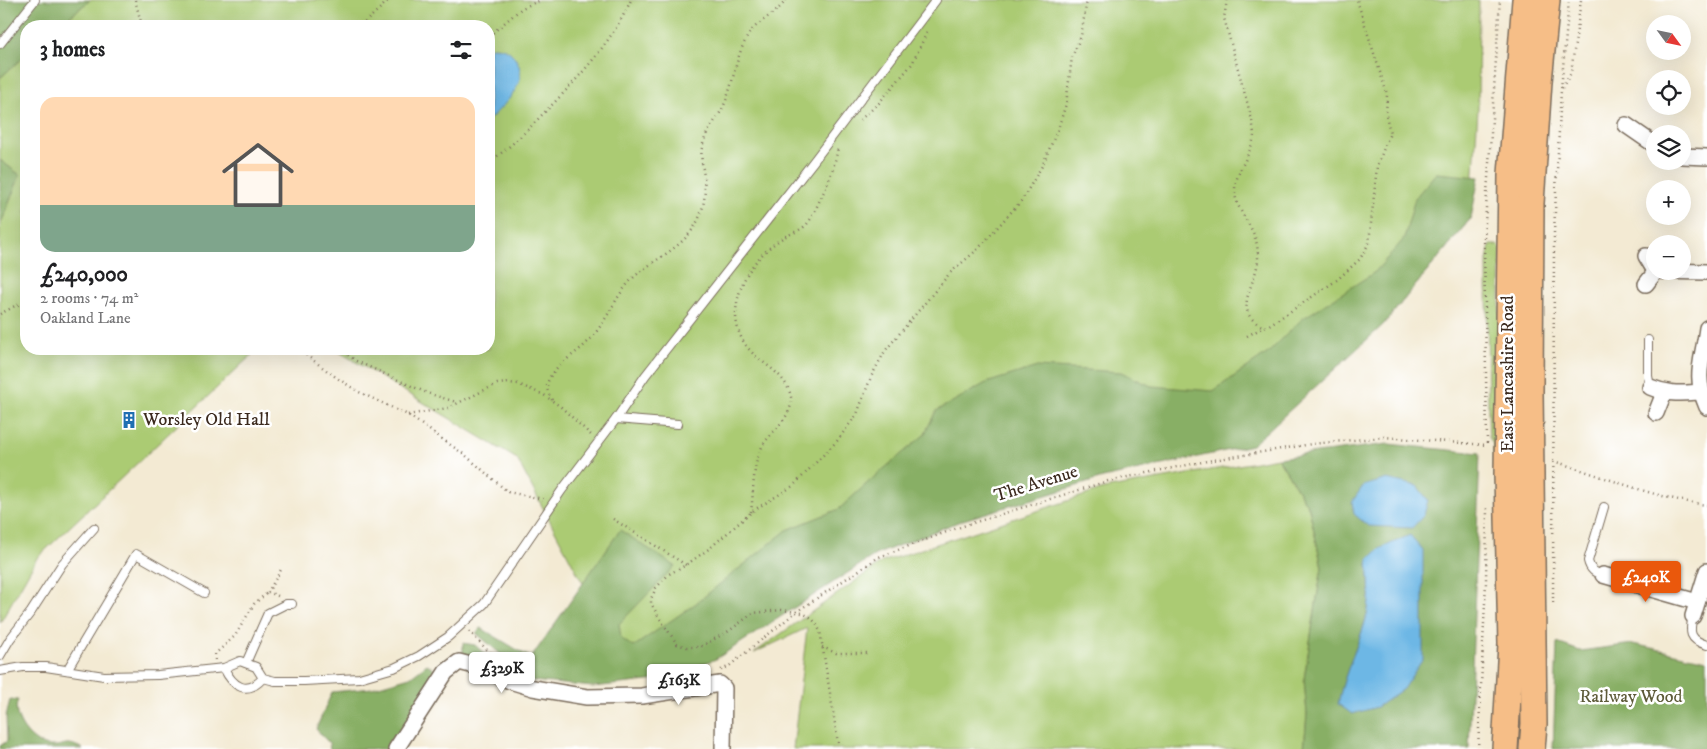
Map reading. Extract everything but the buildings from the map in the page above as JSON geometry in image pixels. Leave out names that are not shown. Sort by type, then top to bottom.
[{"type":"highway","name":"East Lancashire Road","points":[[1505,749],[1512,644],[1507,475],[1511,174],[1524,0]]},
{"type":"highway","name":"East Lancashire Road","points":[[1532,749],[1534,724],[1530,392],[1531,203],[1539,81],[1547,0]]},
{"type":"street","points":[[1626,125],[1645,143]]},
{"type":"street","points":[[1691,156],[1707,157]]},
{"type":"street","points":[[1691,272],[1707,272]]},
{"type":"street","points":[[1646,284],[1649,280]]},
{"type":"street","points":[[1707,328],[1698,370],[1707,407]]},
{"type":"street","points":[[1656,413],[1657,390],[1677,394],[1702,392]]},
{"type":"street","points":[[1603,575],[1695,609],[1707,571]]},
{"type":"street","points":[[396,749],[446,672],[458,662],[482,668],[510,681],[533,688],[588,697],[642,696],[685,690],[716,683],[720,684],[724,688],[723,749]]},
{"type":"lane","points":[[0,44],[35,0]]},
{"type":"lane","points":[[0,671],[23,667],[46,667],[104,676],[158,675],[224,668],[235,662],[246,662],[258,669],[264,678],[275,681],[358,678],[394,668],[419,656],[464,624],[490,596],[555,501],[616,419],[644,376],[807,170],[936,0]]},
{"type":"lane","points":[[1648,340],[1648,376],[1657,390]]},
{"type":"lane","points":[[616,419],[678,424]]},
{"type":"lane","points":[[1603,575],[1592,570],[1588,561],[1604,507]]},
{"type":"lane","points":[[0,656],[62,564],[94,528]]},
{"type":"lane","points":[[67,670],[136,554],[204,593]]},
{"type":"lane","points":[[246,662],[268,613],[289,604]]},
{"type":"lane","points":[[1695,609],[1691,626],[1694,638],[1697,642],[1707,645]]},
{"type":"lane","points":[[224,668],[229,678],[246,688],[252,688],[264,678]]},
{"type":"path","points":[[135,0],[140,20]]},
{"type":"path","points":[[367,20],[389,0]]},
{"type":"path","points":[[495,31],[522,8],[541,0]]},
{"type":"path","points":[[495,158],[528,129],[592,61],[620,20],[631,0]]},
{"type":"path","points":[[552,400],[548,393],[547,385],[551,376],[593,337],[631,280],[647,266],[683,241],[697,223],[704,206],[706,190],[702,145],[725,102],[748,36],[753,29],[776,12],[786,0]]},
{"type":"path","points":[[838,744],[820,631],[816,622],[810,617],[782,610],[753,613],[700,647],[686,647],[677,644],[658,616],[651,603],[651,599],[662,581],[669,574],[686,565],[710,548],[751,513],[793,486],[837,441],[858,414],[871,377],[885,351],[950,273],[978,249],[1010,214],[1036,179],[1058,129],[1066,104],[1070,63],[1080,36],[1087,0]]},
{"type":"path","points":[[1227,0],[1224,18],[1253,124],[1254,135],[1238,173],[1235,189],[1236,203],[1255,237],[1257,247],[1257,269],[1248,292],[1246,308],[1251,319],[1264,326]]},
{"type":"path","points":[[1247,336],[1269,325],[1337,280],[1360,259],[1369,243],[1377,166],[1390,133],[1386,115],[1387,94],[1358,0]]},
{"type":"path","name":"The Avenue","points":[[719,670],[728,668],[796,612],[879,557],[963,526],[1108,481],[1207,461],[1312,444],[1384,437],[1487,445],[1484,238],[1500,0]]},
{"type":"path","points":[[1553,607],[1554,232],[1561,90],[1570,0]]},
{"type":"path","points":[[1561,90],[1570,73],[1581,0]]},
{"type":"path","points":[[856,123],[879,103],[912,64],[931,24]]},
{"type":"path","points":[[751,513],[758,457],[763,445],[788,411],[791,401],[787,386],[777,372],[751,352],[741,338],[736,318],[738,297],[750,270],[758,259],[775,243],[806,225],[812,217],[832,176],[839,142]]},
{"type":"path","points":[[0,314],[20,304]]},
{"type":"path","points":[[306,355],[359,392],[408,415],[465,455],[508,492],[555,501]]},
{"type":"path","points":[[347,355],[427,393],[457,403]]},
{"type":"path","points":[[408,415],[448,408],[497,384],[509,382],[518,384],[552,400],[599,440]]},
{"type":"path","points":[[1553,460],[1651,494],[1689,503],[1707,505]]},
{"type":"path","points":[[1478,749],[1486,582],[1487,504]]},
{"type":"path","points":[[613,519],[686,565]]},
{"type":"path","points":[[215,668],[215,654],[235,636],[254,604],[268,592],[282,568]]},
{"type":"path","points":[[268,592],[281,597],[289,604]]},
{"type":"path","points":[[464,624],[470,633],[500,661]]},
{"type":"path","points":[[822,647],[836,654],[870,653]]},
{"type":"green space","points":[[0,0],[90,0],[66,20],[20,20],[20,60],[0,78]]},
{"type":"green space","points":[[90,0],[1479,0],[1478,109],[1471,218],[1383,325],[1019,477],[622,657],[517,459],[344,355],[495,355],[495,20],[66,20]]},
{"type":"green space","points":[[20,60],[20,175],[0,160],[0,78]]},
{"type":"green space","points":[[0,160],[20,175],[0,226]]},
{"type":"green space","points":[[1436,173],[1479,177],[1471,218],[1383,325],[1252,445],[1103,478],[963,520],[875,555],[716,659],[657,680],[593,687],[532,681],[476,633],[481,628],[531,658],[620,530],[675,566],[619,624],[621,638],[633,647],[695,604],[787,530],[839,509],[924,435],[936,411],[986,383],[1037,367],[1121,372],[1151,386],[1213,391],[1268,353],[1302,319],[1375,272],[1404,239],[1415,198]]},
{"type":"green space","points":[[20,175],[20,355],[252,355],[37,558],[0,623],[0,226]]},
{"type":"green space","points":[[1491,245],[1498,245],[1501,248],[1496,467],[1494,466],[1493,444],[1489,437],[1488,411],[1487,261]]},
{"type":"green space","points":[[1388,444],[1480,453],[1469,749],[1304,749],[1307,714],[1304,679],[1322,567],[1309,508],[1278,458]],"holes":[[[1368,560],[1403,689],[1339,704],[1344,681],[1367,615],[1369,594]]]},
{"type":"green space","points":[[1278,458],[1309,508],[1322,567],[1304,679],[1307,714],[1304,749],[793,749],[807,628],[754,653],[882,562],[1104,489]]},
{"type":"green space","points":[[463,643],[475,645],[487,656],[481,663],[463,658]]},
{"type":"green space","name":"Railway Wood","points":[[1557,643],[1580,651],[1633,644],[1707,660],[1707,749],[1553,749]]},
{"type":"green space","points":[[427,664],[439,672],[391,749],[330,749],[329,743],[316,729],[332,692],[372,688],[410,677]]},
{"type":"green space","points":[[10,700],[18,700],[16,707],[20,722],[36,741],[50,746],[72,744],[83,749],[0,749],[0,746],[7,741],[6,716]]},
{"type":"water","points":[[495,47],[503,48],[511,53],[519,67],[520,76],[518,84],[508,100],[495,114]]},
{"type":"water","points":[[1387,479],[1417,486],[1428,500],[1424,515],[1412,528],[1368,526],[1354,514],[1352,502],[1363,486]]},
{"type":"water","points":[[1410,535],[1423,550],[1423,659],[1403,689],[1377,707],[1352,714],[1338,704],[1367,615],[1369,594],[1368,560],[1379,549]]},
{"type":"place","name":"Worsley Old Hall","points":[[129,420]]}]
